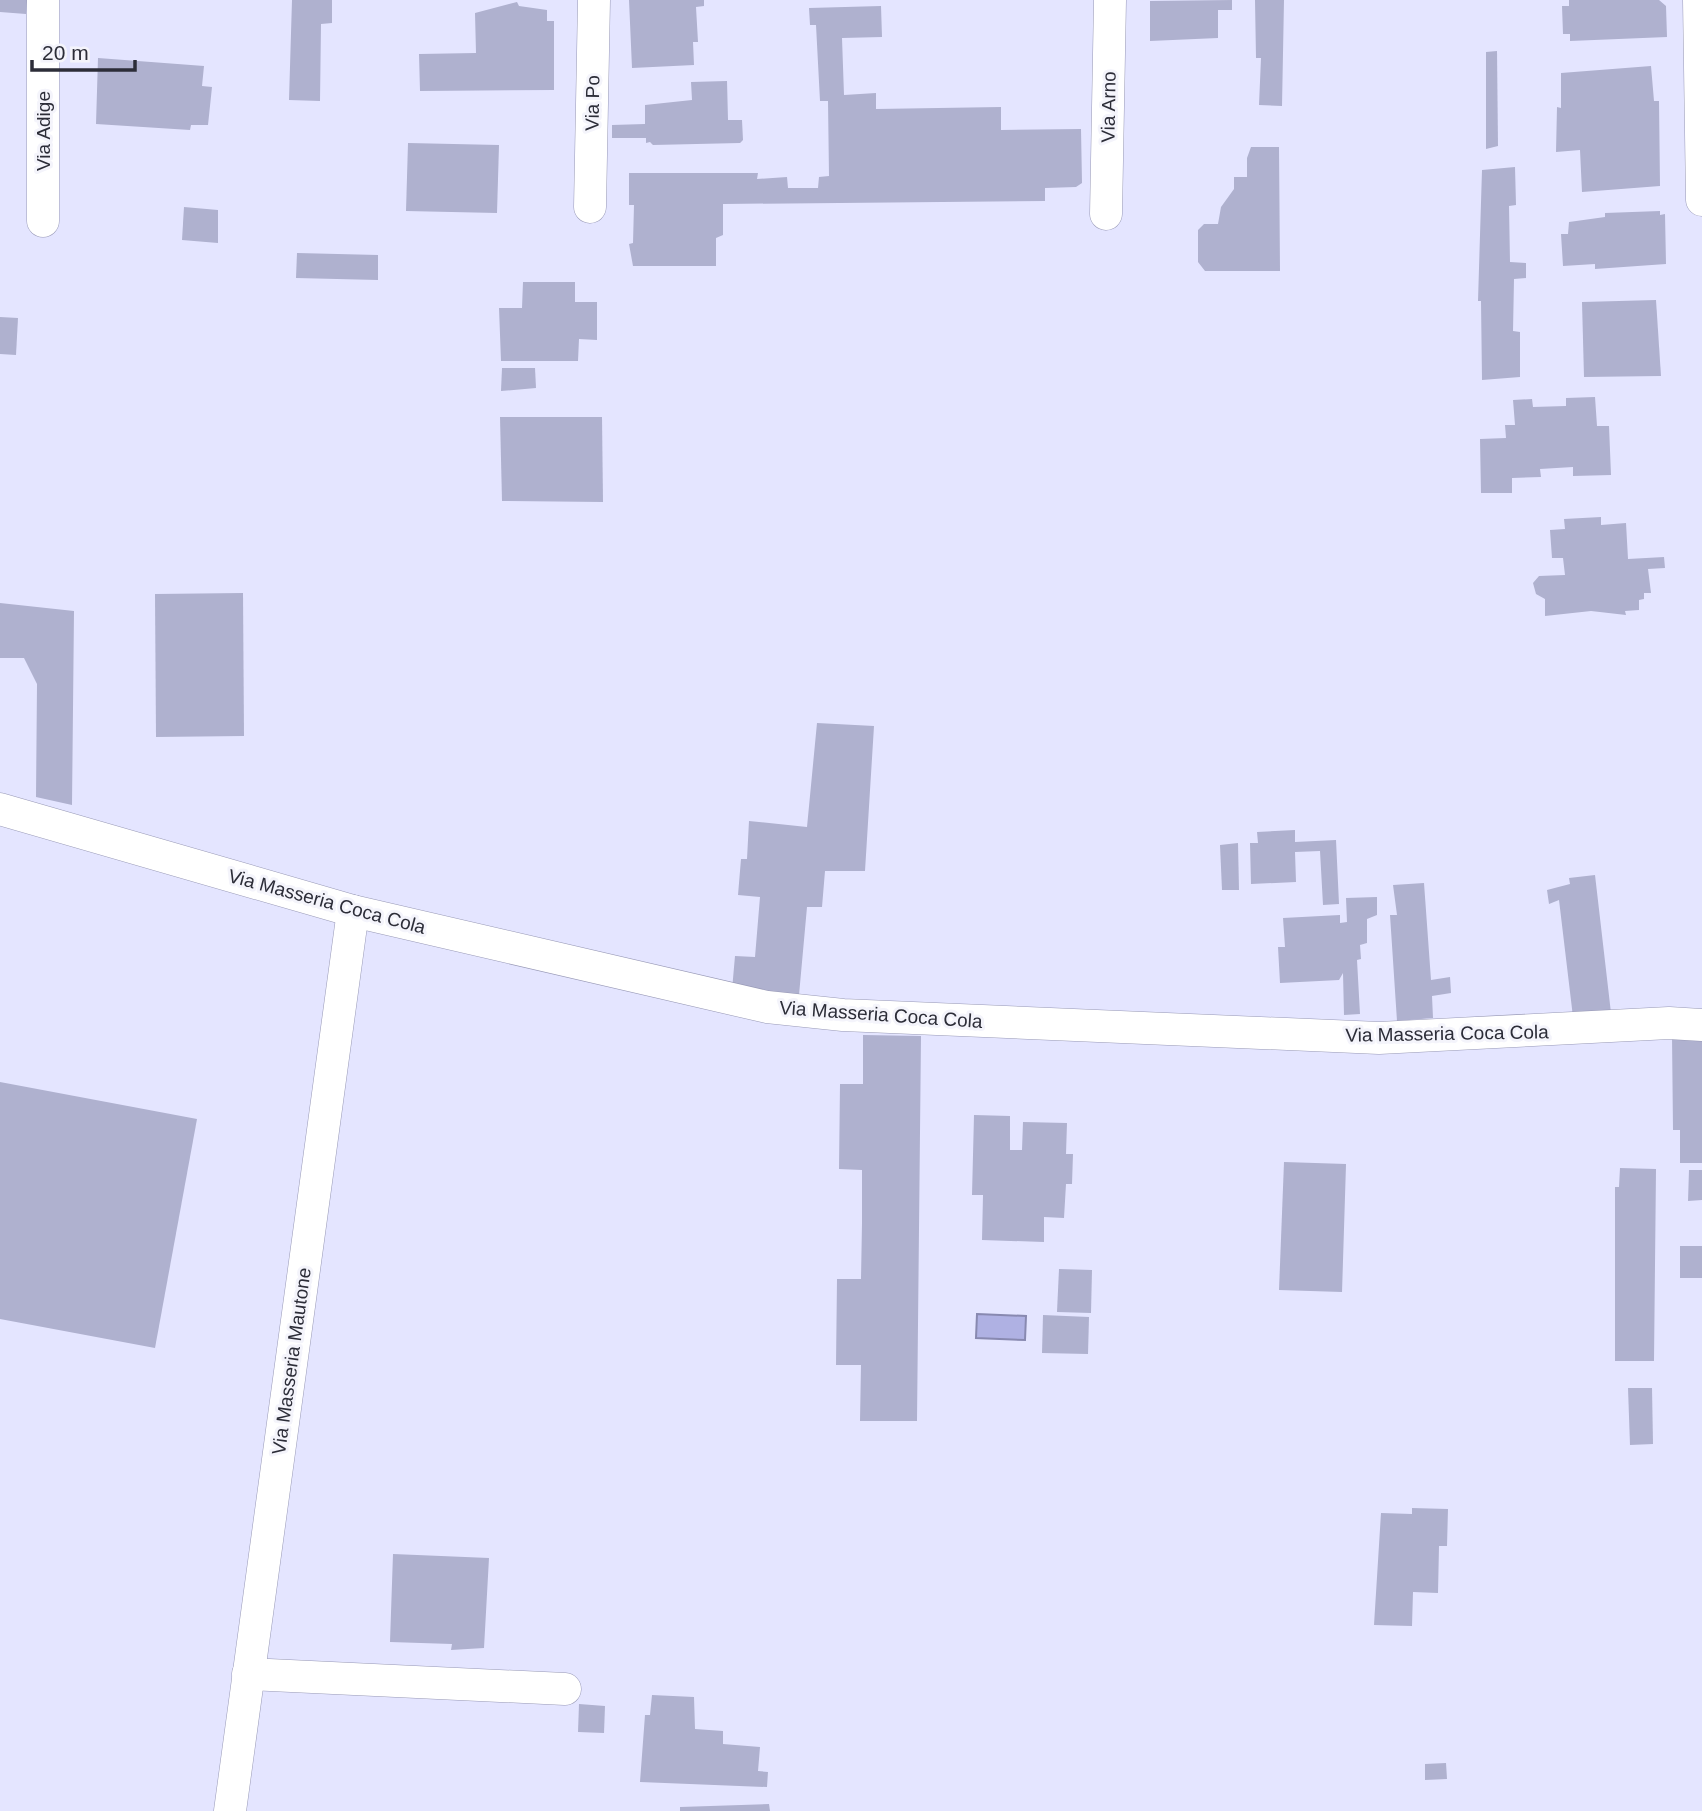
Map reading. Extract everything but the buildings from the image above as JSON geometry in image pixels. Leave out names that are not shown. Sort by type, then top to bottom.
[{"type":"street","name":"Via Adige","points":[[43,0],[43,221]]},
{"type":"street","name":"Via Po","points":[[590,207],[594,0]]},
{"type":"street","name":"Via Arno","points":[[1106,214],[1110,0]]},
{"type":"street","points":[[1699,0],[1702,200]]},
{"type":"street","name":"Via Masseria Coca Cola","points":[[0,809],[353,911],[767,1007],[843,1015],[1379,1038],[1669,1023],[1702,1025]]},
{"type":"street","name":"Via Masseria Mautone","points":[[230,1811],[353,911]]},
{"type":"street","points":[[248,1674],[565,1689]]},
{"type":"water","points":[[977,1314],[1026,1316],[1025,1340],[976,1338]]}]
